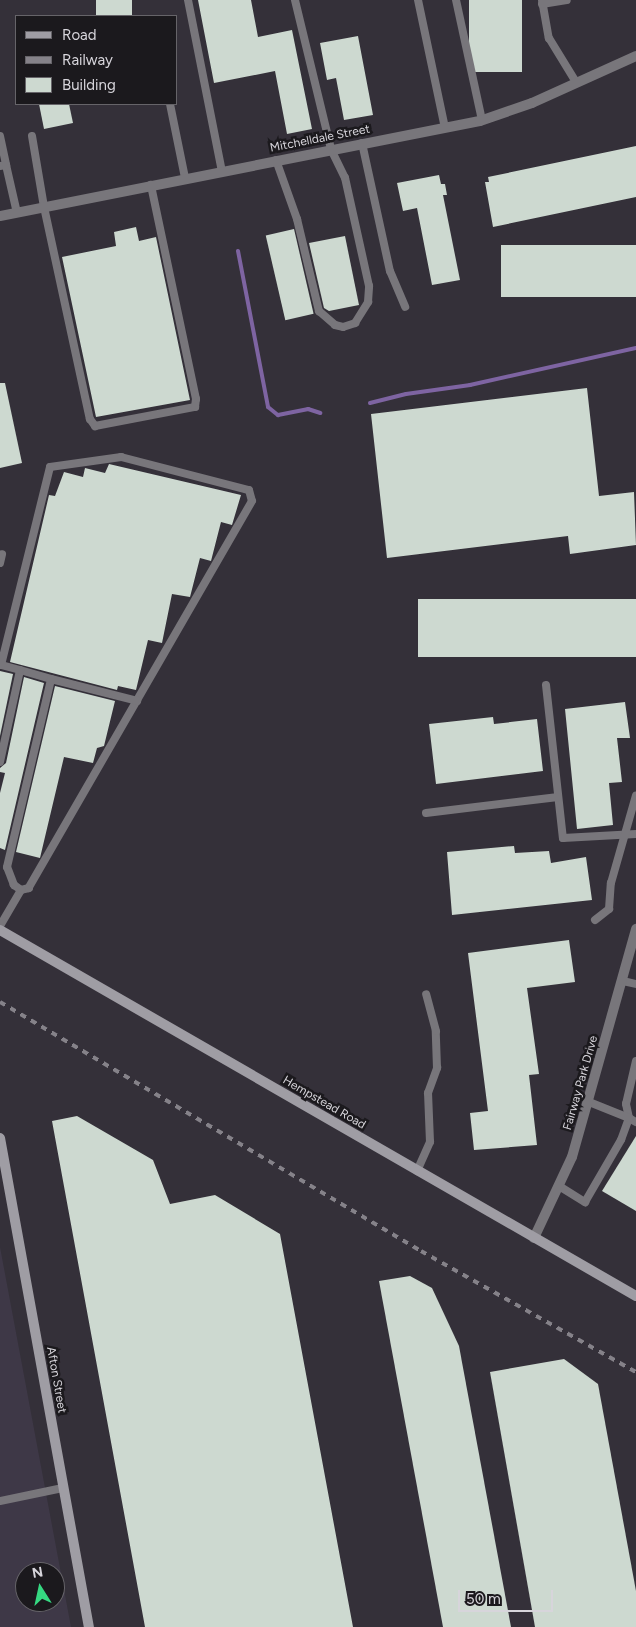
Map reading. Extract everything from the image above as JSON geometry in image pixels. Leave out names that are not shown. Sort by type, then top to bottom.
[{"type":"main road","name":"Hempstead Road","points":[[0,928],[636,1296]]},
{"type":"main road","name":"Afton Street","points":[[0,1138],[89,1627]]},
{"type":"street","name":"Mitchelldale Street","points":[[0,216],[482,120],[532,102],[636,56]]},
{"type":"street","name":"Fairway Park Drive","points":[[534,1238],[572,1157],[624,981],[636,929]]},
{"type":"lane","points":[[188,0],[222,171]]},
{"type":"lane","points":[[276,160],[297,219],[319,311],[325,319],[343,327],[362,316],[368,302],[369,286],[346,178],[331,150],[295,0]]},
{"type":"lane","points":[[418,0],[444,128]]},
{"type":"lane","points":[[456,0],[482,120]]},
{"type":"lane","points":[[567,0],[542,2],[549,38],[576,82]]},
{"type":"lane","points":[[170,105],[184,178]]},
{"type":"lane","points":[[0,136],[3,166],[17,213]]},
{"type":"lane","points":[[32,136],[44,207],[90,419],[95,426],[189,410],[195,407],[196,399],[151,185]]},
{"type":"lane","points":[[362,144],[390,270],[405,307]]},
{"type":"lane","points":[[0,928],[21,890],[29,888],[137,701],[252,501],[252,494],[244,487],[121,457],[50,466],[1,665],[137,701]]},
{"type":"lane","points":[[0,563],[2,554]]},
{"type":"lane","points":[[0,762],[20,670]]},
{"type":"lane","points":[[21,890],[14,885],[7,866],[51,679]]},
{"type":"lane","points":[[546,685],[563,838],[636,834]]},
{"type":"lane","points":[[595,920],[609,909],[611,883],[628,833],[636,794]]},
{"type":"lane","points":[[426,813],[558,797]]},
{"type":"lane","points":[[624,981],[636,984]]},
{"type":"lane","points":[[417,1171],[430,1142],[428,1093],[436,1068],[436,1032],[426,994]]},
{"type":"lane","points":[[559,1186],[586,1202],[632,1120],[626,1104],[636,1061]]},
{"type":"lane","points":[[589,1102],[632,1120]]},
{"type":"lane","points":[[0,1501],[63,1488]]},
{"type":"shaded area","points":[[0,1247],[59,1562],[15,1562],[15,1612],[65,1612],[65,1595],[71,1627],[0,1627]]},
{"type":"building","points":[[96,0],[132,0],[132,15],[96,15]]},
{"type":"building","points":[[198,0],[251,0],[258,37],[292,30],[312,129],[287,134],[275,71],[214,83]]},
{"type":"building","points":[[469,0],[522,0],[522,72],[469,72]]},
{"type":"building","points":[[358,36],[373,115],[344,120],[336,78],[327,80],[320,43]]},
{"type":"building","points":[[39,105],[69,105],[73,123],[44,129]]},
{"type":"building","points":[[636,146],[636,197],[493,227],[485,182],[489,182],[488,177]]},
{"type":"building","points":[[439,175],[441,184],[445,184],[447,195],[443,195],[460,280],[432,285],[417,208],[403,211],[397,183]]},
{"type":"building","points":[[136,227],[139,241],[156,237],[190,400],[96,417],[62,257],[116,246],[114,232]]},
{"type":"building","points":[[294,229],[314,314],[285,320],[266,236]]},
{"type":"building","points":[[345,236],[359,305],[329,311],[324,308],[309,243]]},
{"type":"building","points":[[501,245],[636,245],[636,297],[501,297]]},
{"type":"building","points":[[0,383],[5,383],[22,463],[0,468]]},
{"type":"building","points":[[587,388],[599,496],[634,492],[636,545],[570,554],[568,536],[387,558],[371,414]]},
{"type":"building","points":[[109,464],[241,495],[232,525],[221,522],[211,561],[200,558],[190,597],[172,594],[162,643],[148,640],[136,690],[118,686],[117,690],[10,662],[49,495],[55,496],[64,472],[83,477],[85,468],[105,473]]},
{"type":"building","points":[[418,599],[636,599],[636,657],[418,657]]},
{"type":"building","points":[[0,671],[13,674],[0,736]]},
{"type":"building","points":[[24,677],[44,683],[5,850],[0,848],[0,793],[5,773],[0,772],[0,768],[6,763]]},
{"type":"building","points":[[55,686],[115,701],[104,746],[97,748],[93,763],[64,757],[40,858],[16,852]]},
{"type":"building","points":[[625,702],[630,738],[617,738],[622,782],[609,783],[613,825],[577,829],[565,709]]},
{"type":"building","points":[[493,717],[494,724],[537,719],[543,771],[436,784],[429,724]]},
{"type":"building","points":[[514,846],[515,853],[549,851],[551,863],[586,857],[592,900],[452,915],[447,852]]},
{"type":"building","points":[[569,940],[575,982],[527,988],[539,1074],[529,1075],[537,1145],[474,1150],[470,1113],[488,1111],[468,953]]},
{"type":"building","points":[[77,1116],[153,1160],[170,1204],[215,1195],[280,1234],[353,1627],[145,1627],[52,1121]]},
{"type":"building","points":[[636,1136],[636,1211],[602,1191]]},
{"type":"building","points":[[410,1276],[432,1288],[459,1346],[511,1627],[443,1627],[379,1281]]},
{"type":"building","points":[[564,1359],[598,1384],[636,1591],[636,1627],[535,1627],[490,1372]]},
{"type":"waterway","points":[[238,251],[268,407],[278,415],[308,409],[320,413]]},
{"type":"waterway","points":[[370,403],[406,394],[470,385],[636,348]]},
{"type":"railway","points":[[0,1002],[421,1251],[636,1372]]}]
